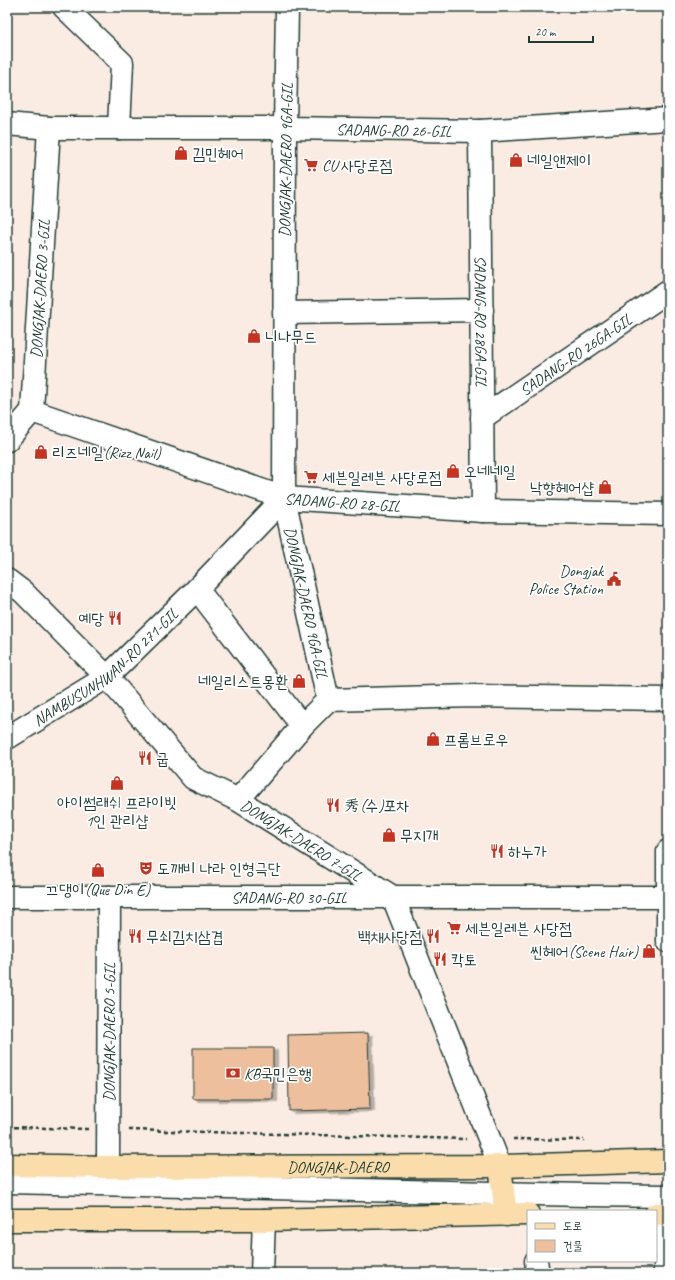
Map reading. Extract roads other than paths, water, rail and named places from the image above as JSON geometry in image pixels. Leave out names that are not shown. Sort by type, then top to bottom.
[{"type":"main road","name":"DONGJAK-DAERO","points":[[7,1165],[108,1167],[500,1166],[668,1161]]},
{"type":"main road","points":[[7,1220],[264,1220],[516,1212],[500,1166]]},
{"type":"street","points":[[64,7],[122,63],[119,128]]},
{"type":"street","name":"DONGJAK-DAERO 9GA-GIL","points":[[288,7],[285,128],[284,498],[328,700]]},
{"type":"street","name":"SADANG-RO 26-GIL","points":[[7,124],[49,128],[285,128],[480,131],[668,119]]},
{"type":"street","name":"DONGJAK-DAERO 3-GIL","points":[[32,410],[49,128]]},
{"type":"street","name":"SADANG-RO 28GA-GIL","points":[[480,131],[483,511]]},
{"type":"street","name":"SADANG-RO 26GA-GIL","points":[[482,418],[668,291]]},
{"type":"street","points":[[284,313],[482,310]]},
{"type":"street","points":[[7,440],[32,410]]},
{"type":"street","name":"SADANG-RO 28-GIL","points":[[32,410],[284,498],[483,511],[668,514]]},
{"type":"street","name":"NAMBUSUNHWAN-RO 271-GIL","points":[[7,738],[107,677],[197,589],[284,498]]},
{"type":"street","name":"DONGJAK-DAERO 7-GIL","points":[[7,580],[23,592],[107,677],[193,778],[238,800],[393,897]]},
{"type":"street","points":[[197,589],[302,726]]},
{"type":"street","name":"DONGJAK-DAERO 9GA-GIL","points":[[238,800],[302,726],[328,700],[473,696],[668,699]]},
{"type":"street","points":[[668,851],[668,941]]},
{"type":"street","name":"SADANG-RO 30-GIL","points":[[7,897],[668,898]]},
{"type":"street","name":"DONGJAK-DAERO 5-GIL","points":[[108,1167],[109,897]]},
{"type":"street","points":[[393,897],[500,1166]]},
{"type":"street","points":[[7,1182],[516,1212],[586,1195],[665,1209]]},
{"type":"street","points":[[615,1210],[665,1209]]},
{"type":"street","points":[[665,1209],[665,1273]]},
{"type":"street","points":[[7,1213],[527,1212]]},
{"type":"street","points":[[262,1273],[264,1220]]},
{"type":"street","points":[[536,1262],[538,1273]]},
{"type":"place","name":"김민헤어","points":[[181,153]]},
{"type":"place","name":"네일앤제이","points":[[516,160]]},
{"type":"place","name":"CU 사당로점","points":[[311,165]]},
{"type":"place","name":"니나무드","points":[[254,336]]},
{"type":"place","name":"리즈네일(Rizz Nail)","points":[[41,452]]},
{"type":"place","name":"오네네일","points":[[453,471]]},
{"type":"place","name":"세븐일레븐 사당로점","points":[[311,477]]},
{"type":"place","name":"낙향헤어샵","points":[[605,487]]},
{"type":"place","name":"Dongjak Police Station","points":[[614,579]]},
{"type":"place","name":"예당","points":[[115,618]]},
{"type":"place","name":"네일리스트몽환","points":[[299,681]]},
{"type":"place","name":"프롬브로우","points":[[433,739]]},
{"type":"place","name":"굽","points":[[145,758]]},
{"type":"place","name":"아이썸래쉬 프라이빗 1인 관리샵","points":[[117,783]]},
{"type":"place","name":"秀(수)포차","points":[[333,805]]},
{"type":"place","name":"무지개","points":[[389,835]]},
{"type":"place","name":"하누가","points":[[497,851]]},
{"type":"place","name":"도깨비 나라 인형극단","points":[[146,868]]},
{"type":"place","name":"끄댕이(Que Din E)","points":[[98,870]]},
{"type":"place","name":"세븐일레븐 사당점","points":[[454,928]]},
{"type":"place","name":"무쇠김치삼겹","points":[[135,936]]},
{"type":"place","name":"백채사당점","points":[[433,936]]},
{"type":"place","name":"씬헤어(Scene Hair)","points":[[649,951]]},
{"type":"place","name":"칵토","points":[[440,959]]},
{"type":"place","name":"KB국민은행","points":[[233,1073]]}]
